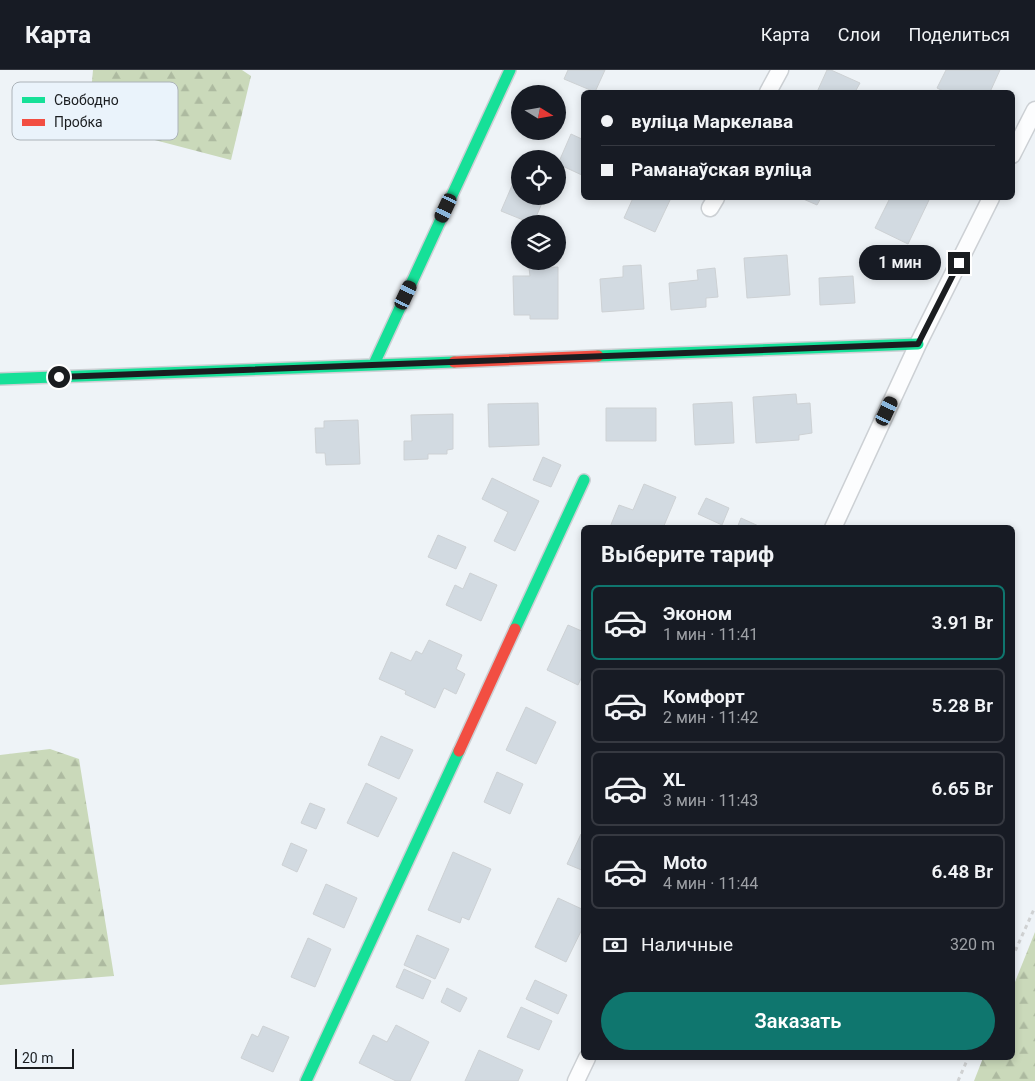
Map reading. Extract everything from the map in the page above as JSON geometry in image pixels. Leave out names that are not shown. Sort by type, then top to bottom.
[{"type":"street","points":[[374,364],[510,70]]},
{"type":"street","points":[[769,90],[780,70]]},
{"type":"street","points":[[1015,149],[1035,110]]},
{"type":"street","points":[[834,525],[918,344],[990,200]]},
{"type":"street","points":[[0,379],[918,344]]},
{"type":"street","points":[[306,1081],[584,480]]},
{"type":"street","points":[[576,1081],[585,1060]]},
{"type":"path","points":[[1015,951],[1035,907]]},
{"type":"path","points":[[958,1081],[967,1060]]},
{"type":"green space","points":[[93,70],[242,70],[251,76],[231,160],[155,140],[178,140],[178,82],[92,82]]},
{"type":"green space","points":[[50,749],[79,759],[114,976],[0,985],[0,755]]},
{"type":"green space","points":[[1035,932],[1035,1081],[974,1081],[982,1060],[1015,1060],[1015,982]]},
{"type":"building","points":[[568,70],[605,70],[596,90],[590,90],[564,79]]},
{"type":"building","points":[[827,70],[860,83],[856,90],[818,90]]},
{"type":"building","points":[[946,70],[1000,70],[991,90],[941,90],[937,88]]},
{"type":"building","points":[[571,134],[581,139],[581,175],[566,168],[566,150],[564,150]]},
{"type":"building","points":[[511,188],[511,205],[541,205],[537,215],[511,215],[501,211]]},
{"type":"building","points":[[632,200],[670,200],[655,232],[624,218]]},
{"type":"building","points":[[806,200],[820,200],[817,205]]},
{"type":"building","points":[[889,200],[929,200],[908,244],[875,228]]},
{"type":"building","points":[[787,255],[790,295],[747,298],[744,258]]},
{"type":"building","points":[[641,265],[644,309],[602,312],[600,279],[623,277],[623,266]]},
{"type":"building","points":[[715,268],[718,297],[706,298],[706,307],[671,310],[669,283],[698,280],[697,270]]},
{"type":"building","points":[[529,270],[558,270],[558,319],[530,319],[530,315],[514,315],[513,276],[530,276]]},
{"type":"building","points":[[853,276],[855,303],[820,305],[819,278]]},
{"type":"building","points":[[796,394],[797,404],[810,403],[812,433],[799,435],[799,440],[756,443],[753,397]]},
{"type":"building","points":[[732,402],[734,443],[695,445],[693,404]]},
{"type":"building","points":[[538,403],[539,445],[489,447],[488,404]]},
{"type":"building","points":[[606,408],[656,408],[656,441],[606,441]]},
{"type":"building","points":[[453,414],[453,449],[447,450],[447,454],[428,454],[428,459],[404,460],[404,441],[412,441],[411,415]]},
{"type":"building","points":[[358,420],[360,464],[326,465],[325,453],[316,453],[315,428],[324,428],[324,421]]},
{"type":"building","points":[[543,457],[561,465],[551,487],[533,480]]},
{"type":"building","points":[[492,478],[539,501],[515,551],[494,541],[508,512],[482,499]]},
{"type":"building","points":[[644,484],[676,497],[664,525],[611,525],[619,505],[633,510]]},
{"type":"building","points":[[706,498],[729,508],[722,525],[698,514]]},
{"type":"building","points":[[741,518],[756,525],[738,525]]},
{"type":"building","points":[[438,535],[466,547],[456,569],[428,557]]},
{"type":"building","points":[[470,573],[497,585],[481,621],[446,605],[455,585],[463,589]]},
{"type":"building","points":[[568,625],[581,631],[581,678],[578,685],[547,670]]},
{"type":"building","points":[[429,640],[462,655],[456,669],[465,674],[456,694],[444,688],[435,708],[405,694],[406,691],[379,679],[391,652],[411,661],[416,651],[422,654]]},
{"type":"building","points":[[526,707],[556,722],[536,764],[506,750]]},
{"type":"building","points":[[381,736],[413,750],[399,779],[368,765]]},
{"type":"building","points":[[497,772],[523,784],[510,814],[484,802]]},
{"type":"building","points":[[366,783],[397,798],[378,837],[347,823]]},
{"type":"building","points":[[310,803],[325,809],[316,829],[301,823]]},
{"type":"building","points":[[581,834],[581,870],[567,864]]},
{"type":"building","points":[[291,843],[307,850],[297,872],[282,865]]},
{"type":"building","points":[[453,852],[491,869],[469,920],[462,917],[460,923],[428,910]]},
{"type":"building","points":[[326,884],[357,898],[344,928],[313,914]]},
{"type":"building","points":[[558,898],[581,909],[581,931],[566,962],[535,947]]},
{"type":"building","points":[[417,935],[449,949],[435,979],[404,965]]},
{"type":"building","points":[[308,938],[331,949],[315,987],[291,977]]},
{"type":"building","points":[[404,969],[431,981],[423,999],[396,987]]},
{"type":"building","points":[[535,980],[567,995],[558,1014],[526,999]]},
{"type":"building","points":[[447,988],[467,998],[460,1012],[441,1002]]},
{"type":"building","points":[[521,1007],[552,1021],[539,1050],[507,1037]]},
{"type":"building","points":[[396,1025],[429,1042],[410,1081],[396,1081],[359,1063],[373,1035],[387,1042]]},
{"type":"building","points":[[263,1026],[289,1037],[273,1072],[241,1058],[252,1034],[258,1037]]},
{"type":"building","points":[[479,1050],[523,1070],[518,1081],[465,1081]]},
{"type":"traffic: fast","points":[[374,364],[510,70]]},
{"type":"traffic: fast","points":[[598,356],[918,344]]},
{"type":"traffic: fast","points":[[0,379],[454,362]]},
{"type":"traffic: fast","points":[[515,629],[584,480]]},
{"type":"traffic: fast","points":[[306,1081],[459,751]]},
{"type":"traffic: jam","points":[[454,362],[598,356]]},
{"type":"traffic: jam","points":[[459,751],[515,629]]},
{"type":"route","points":[[59,377],[918,344],[959,263]]}]
